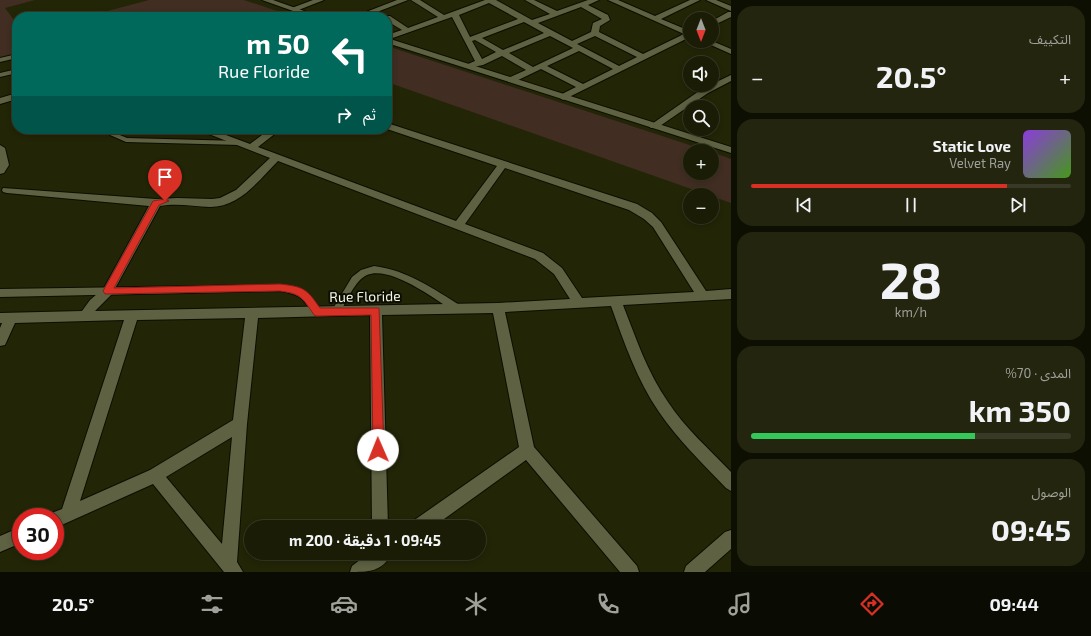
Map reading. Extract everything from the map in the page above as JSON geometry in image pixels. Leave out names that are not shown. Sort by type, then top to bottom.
[{"type":"street","points":[[266,0],[302,12]]},
{"type":"street","points":[[293,9],[320,0]]},
{"type":"street","points":[[372,12],[404,0]]},
{"type":"street","points":[[415,0],[443,17]]},
{"type":"street","points":[[472,0],[480,4]]},
{"type":"street","points":[[392,37],[491,0],[619,69]]},
{"type":"street","points":[[529,0],[556,14]]},
{"type":"street","points":[[532,23],[595,0]]},
{"type":"street","points":[[612,0],[683,31]]},
{"type":"street","points":[[598,13],[629,0]]},
{"type":"street","points":[[654,19],[694,0]]},
{"type":"street","points":[[710,0],[731,9]]},
{"type":"street","points":[[582,5],[604,16],[606,20],[596,25],[595,33]]},
{"type":"street","points":[[454,14],[472,39],[480,63]]},
{"type":"street","points":[[719,20],[731,14]]},
{"type":"street","points":[[472,39],[524,19]]},
{"type":"street","points":[[392,21],[407,30]]},
{"type":"street","points":[[471,66],[550,33]]},
{"type":"street","points":[[571,44],[595,33]]},
{"type":"street","points":[[595,33],[643,57]]},
{"type":"street","points":[[563,97],[683,37]]},
{"type":"street","points":[[472,39],[503,53],[533,70]]},
{"type":"street","points":[[392,41],[731,150]]},
{"type":"street","points":[[719,47],[731,52]]},
{"type":"street","points":[[511,80],[579,48]]},
{"type":"street","points":[[0,60],[12,57]]},
{"type":"street","points":[[541,66],[583,87]]},
{"type":"street","points":[[654,126],[705,92],[731,78]]},
{"type":"street","points":[[0,101],[12,97]]},
{"type":"street","points":[[392,128],[633,207],[650,217],[660,228],[702,295]]},
{"type":"street","points":[[215,134],[539,256],[553,264],[561,272],[579,303]]},
{"type":"street","points":[[252,148],[270,134]]},
{"type":"street","points":[[0,148],[4,165],[0,171]]},
{"type":"street","points":[[7,190],[156,203],[173,200],[213,203],[233,198],[277,157]]},
{"type":"street","points":[[459,225],[503,164]]},
{"type":"street","points":[[85,316],[94,303],[108,291],[156,203]]},
{"type":"street","name":"Rue Floride","points":[[6,318],[498,308],[731,294]]},
{"type":"street","points":[[615,301],[655,395],[678,427],[731,483]]},
{"type":"street","points":[[498,308],[527,450],[631,572]]},
{"type":"street","points":[[376,311],[380,520]]},
{"type":"street","points":[[232,567],[240,424],[252,313]]},
{"type":"street","points":[[64,511],[132,316]]},
{"type":"street","points":[[0,341],[6,318]]},
{"type":"street","points":[[64,516],[155,475],[240,424]]},
{"type":"street","points":[[429,520],[527,450]]},
{"type":"street","points":[[155,475],[232,567]]},
{"type":"street","points":[[692,572],[731,538]]},
{"type":"street","points":[[0,544],[12,539]]},
{"type":"street","points":[[358,572],[373,560]]},
{"type":"lane","points":[[0,76],[12,72]]},
{"type":"lane","points":[[112,134],[126,140],[240,143]]},
{"type":"lane","points":[[336,312],[355,281],[363,272],[375,269],[396,273],[458,309]]},
{"type":"lane","points":[[0,293],[295,289],[305,294],[317,312]]},
{"type":"shaded area","points":[[0,0],[35,0],[5,8],[12,17],[12,59],[0,62]]},
{"type":"shaded area","points":[[149,0],[244,0],[280,12],[159,12],[104,12]]},
{"type":"shaded area","points":[[392,48],[687,144],[683,144],[683,180],[719,180],[719,155],[731,159],[731,203],[719,199],[719,188],[688,188],[392,84]]},
{"type":"route","points":[[165,201],[156,203],[108,291],[295,289],[305,294],[317,312],[376,311],[378,450]]}]
